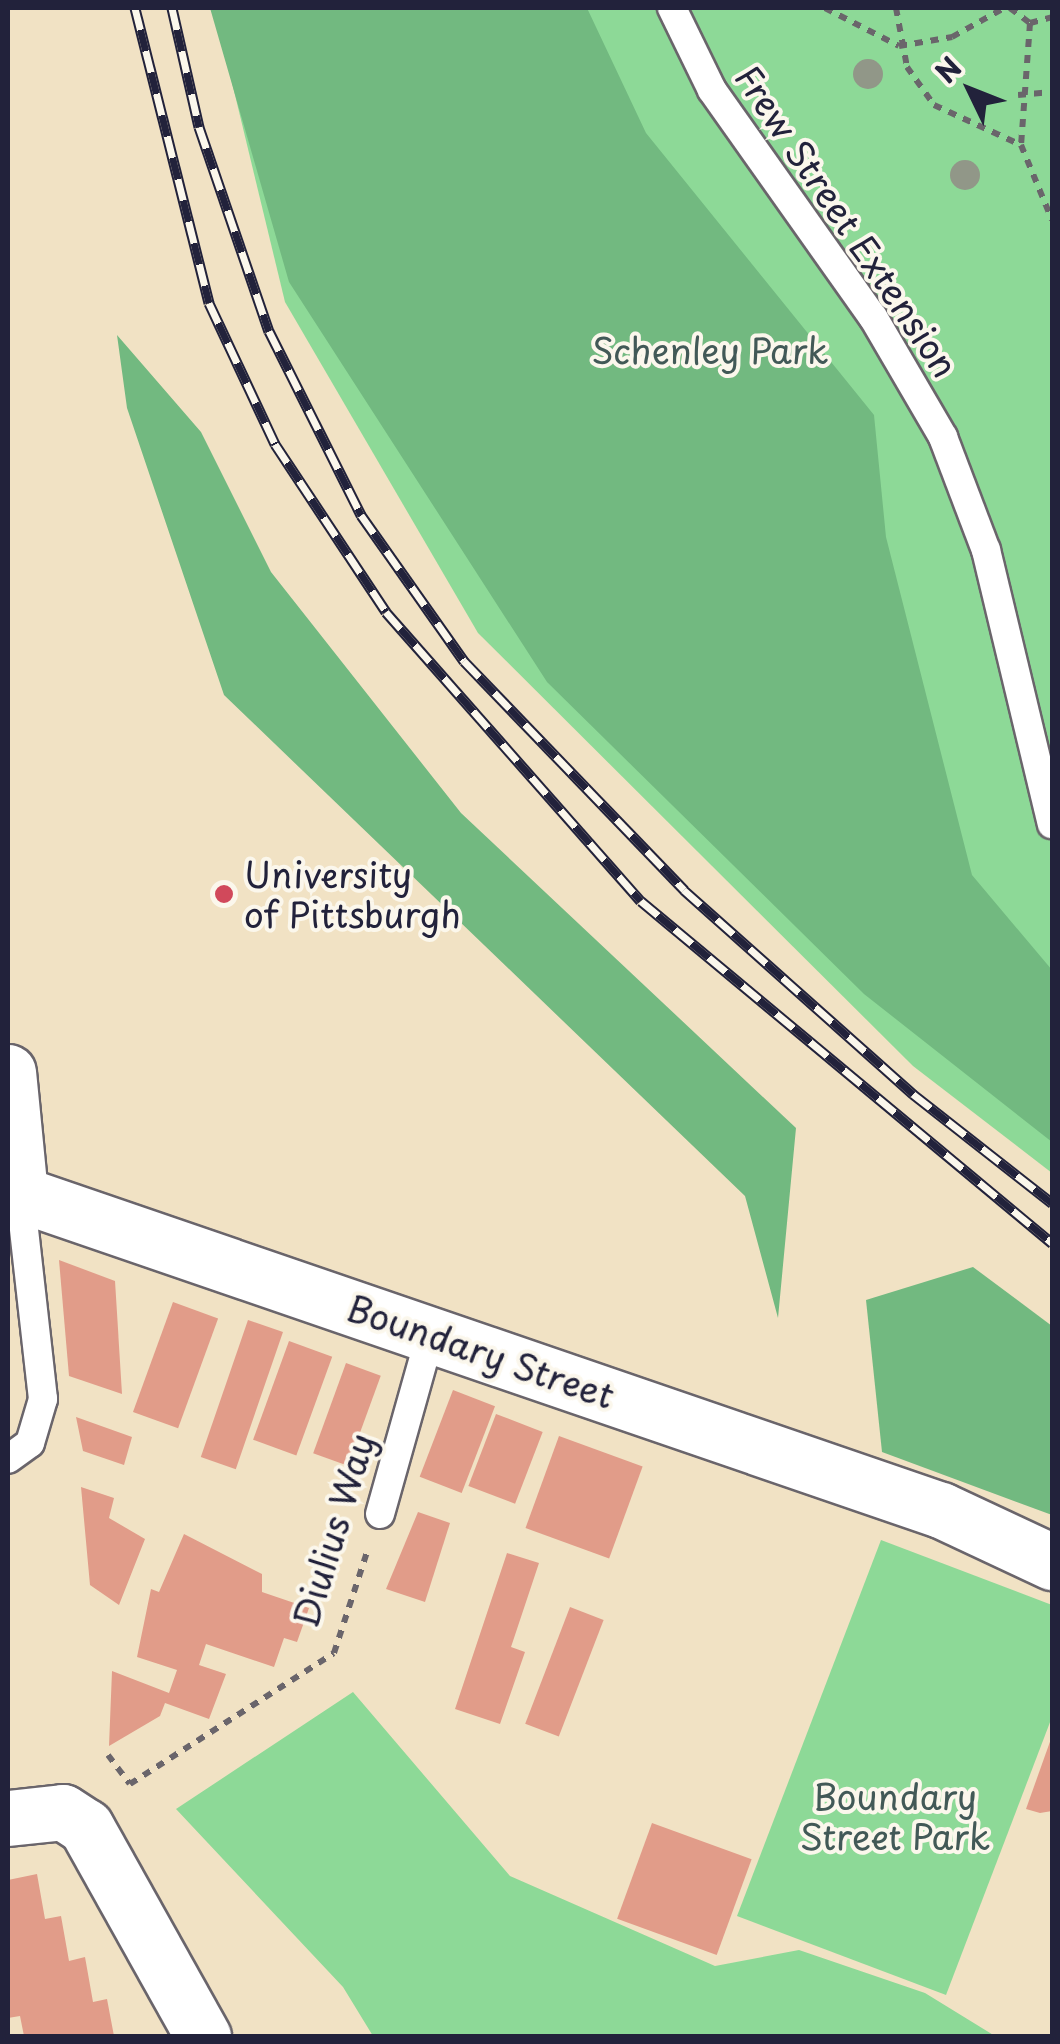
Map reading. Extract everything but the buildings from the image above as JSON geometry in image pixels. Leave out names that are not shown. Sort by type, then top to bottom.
[{"type":"street","points":[[8,1072],[20,1194]]},
{"type":"street","name":"Boundary Street","points":[[20,1194],[941,1510],[1052,1562]]},
{"type":"street","points":[[8,1818],[63,1812],[86,1827],[203,2036]]},
{"type":"lane","name":"Frew Street Extension","points":[[672,8],[712,90],[873,317],[943,436],[986,550],[1052,824]]},
{"type":"lane","points":[[8,1459],[30,1444],[43,1399],[20,1194]]},
{"type":"lane","name":"Diulius Way","points":[[380,1514],[430,1333]]},
{"type":"path","points":[[825,8],[899,46],[952,37],[1007,8],[1030,23],[1052,20]]},
{"type":"path","points":[[896,8],[899,46],[934,106],[1021,145]]},
{"type":"path","points":[[1030,23],[1018,95],[1021,145],[1052,220]]},
{"type":"path","points":[[1018,95],[1052,92]]},
{"type":"path","name":"Diulius Way","points":[[108,1755],[130,1784],[334,1654],[380,1514]]},
{"type":"green space","name":"Schenley Park","points":[[210,8],[587,8],[646,133],[874,415],[886,537],[972,875],[1052,970],[1052,1142],[864,994],[547,682],[289,282]]},
{"type":"green space","name":"Schenley Park","points":[[214,8],[1052,8],[1052,1173],[913,1066],[478,633],[285,302]]},
{"type":"green space","points":[[117,335],[201,432],[271,572],[461,813],[796,1128],[778,1318],[745,1196],[224,695],[127,408]]},
{"type":"green space","points":[[973,1267],[1052,1326],[1052,1515],[882,1452],[866,1300]]},
{"type":"green space","name":"Boundary Street Park","points":[[881,1540],[1052,1605],[1052,1717],[946,1995],[737,1916]]},
{"type":"green space","points":[[353,1692],[510,1876],[715,1966],[799,1950],[925,1993],[995,2036],[373,2036],[343,1987],[176,1809]]},
{"type":"railway","points":[[135,8],[209,303],[275,444],[386,612],[641,901],[1052,1243]]},
{"type":"railway","points":[[172,8],[199,127],[269,331],[361,515],[464,661],[684,890],[913,1094],[1052,1203]]},
{"type":"place","name":"University of Pittsburgh","points":[[224,894]]}]
